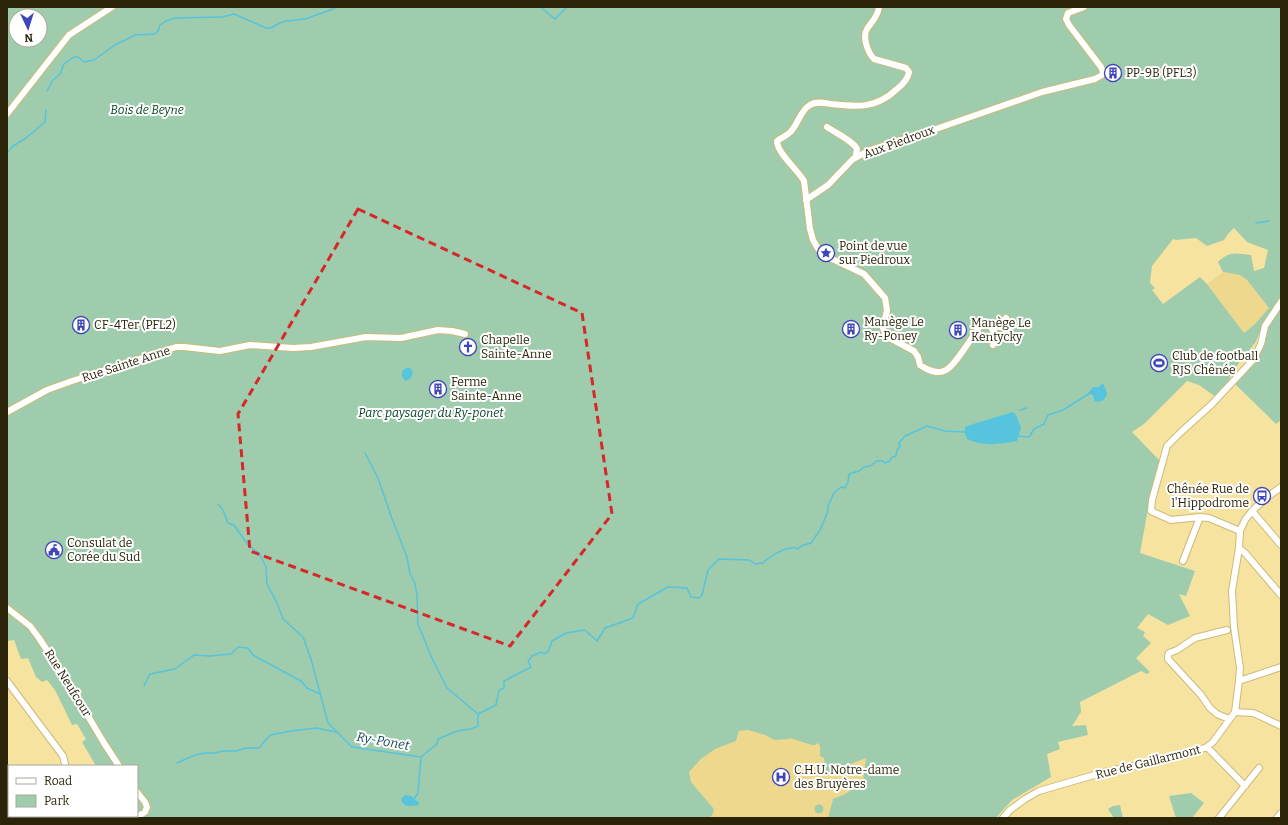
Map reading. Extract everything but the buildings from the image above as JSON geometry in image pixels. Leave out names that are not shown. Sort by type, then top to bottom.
[{"type":"street","points":[[7,114],[69,35],[112,7]]},
{"type":"street","points":[[879,7],[875,21],[866,30],[868,49],[870,55],[874,59],[906,68],[908,70],[909,74],[902,85],[892,94],[871,105],[845,106],[814,103],[805,108],[793,130],[777,143],[779,148],[804,181],[810,229],[813,240],[822,254],[864,274],[885,298],[887,310],[882,328],[886,336],[914,351],[918,357],[920,365],[927,370],[936,372],[946,371],[981,325],[1000,327],[1006,318]]},
{"type":"street","name":"Aux Piedroux","points":[[806,200],[828,185],[853,159],[870,150],[1042,92],[1095,79],[1100,76],[1102,72],[1101,67],[1069,25],[1066,18],[1068,13],[1084,7]]},
{"type":"street","points":[[827,127],[852,142],[857,149],[857,157]]},
{"type":"street","points":[[1240,531],[1209,518],[1200,517],[1171,520],[1151,510],[1152,500],[1167,446],[1211,405],[1253,360],[1261,344],[1265,326],[1281,302]]},
{"type":"street","points":[[990,326],[995,333],[996,339],[993,345]]},
{"type":"street","name":"Rue Sainte Anne","points":[[7,412],[47,390],[176,347],[220,351],[250,345],[293,348],[326,345],[366,337],[401,338],[438,330],[465,334]]},
{"type":"street","name":"Rue de Gaillarmont","points":[[1003,818],[1010,810],[1039,791],[1101,773],[1188,754],[1207,747],[1221,732],[1234,712],[1239,681],[1240,668],[1232,596],[1240,531],[1245,520],[1252,511],[1266,498],[1280,490]]},
{"type":"street","points":[[1252,511],[1281,545]]},
{"type":"street","points":[[1183,561],[1200,517]]},
{"type":"street","points":[[1189,518],[1196,527]]},
{"type":"street","points":[[1239,548],[1281,595]]},
{"type":"street","name":"Rue Neufcour","points":[[7,608],[30,626],[39,638],[118,765]]},
{"type":"street","points":[[1227,630],[1195,638],[1170,653],[1168,659],[1216,714],[1229,719]]},
{"type":"street","points":[[1239,681],[1281,667]]},
{"type":"street","points":[[7,681],[63,756],[65,764]]},
{"type":"street","points":[[1234,712],[1253,713],[1281,726]]},
{"type":"street","points":[[1207,747],[1245,786]]},
{"type":"street","points":[[1219,818],[1259,768]]},
{"type":"street","points":[[138,793],[147,807],[145,811],[138,816]]},
{"type":"street","points":[[1277,818],[1281,813]]},
{"type":"highlighted area","points":[[358,209],[582,313],[612,514],[510,646],[250,551],[238,414]]},
{"type":"shaded area","points":[[1223,272],[1240,275],[1247,280],[1269,308],[1255,324],[1244,333],[1207,284]]},
{"type":"shaded area","name":"C.H.U. Notre-dame des Bruyères","points":[[748,730],[765,735],[774,740],[790,737],[818,742],[868,755],[881,815],[833,799],[828,818],[680,818],[714,809],[691,782],[689,772],[701,759],[715,749],[736,741],[739,731]]},
{"type":"green space","name":"Parc paysager du Ry-ponet","points":[[7,7],[1281,7],[1281,299],[1268,316],[1255,343],[1231,373],[1229,381],[1216,397],[1199,385],[1187,381],[1144,424],[1132,432],[1160,461],[1149,503],[1140,553],[1195,571],[1186,596],[1179,594],[1190,616],[1168,625],[1148,614],[1137,628],[1145,632],[1143,636],[1151,643],[1136,658],[1150,672],[1147,674],[1141,671],[1080,702],[1081,712],[1072,726],[1086,725],[1088,735],[1058,742],[1060,749],[1047,754],[1051,777],[1012,800],[996,818],[828,818],[833,799],[845,794],[863,782],[866,758],[825,774],[824,758],[820,756],[820,746],[818,743],[812,745],[790,738],[774,740],[765,735],[748,730],[739,731],[736,741],[715,749],[701,759],[689,772],[691,782],[714,809],[712,816],[705,818],[138,818],[138,765],[95,765],[82,742],[86,739],[77,724],[72,725],[55,690],[47,680],[42,682],[36,677],[28,658],[21,659],[14,640],[7,641]],"holes":[[[1234,228],[1247,242],[1268,250],[1264,268],[1254,271],[1251,255],[1229,254],[1218,262],[1223,272],[1240,275],[1247,280],[1269,308],[1255,324],[1244,333],[1200,277],[1163,304],[1152,290],[1155,288],[1150,283],[1152,266],[1173,239],[1196,238],[1207,246],[1224,240]]]},
{"type":"green space","points":[[1281,308],[1281,420],[1276,424],[1234,383],[1257,359],[1265,345],[1266,329]]},
{"type":"green space","points":[[1191,793],[1204,803],[1192,818],[1176,818],[1169,796]]},
{"type":"green space","points":[[817,805],[821,805],[823,809],[821,813],[817,813],[815,811],[815,807]]},
{"type":"green space","points":[[1120,805],[1123,818],[1114,818],[1108,809],[1113,806]]},
{"type":"water","points":[[410,368],[413,372],[411,378],[406,381],[403,378],[402,373],[403,370]]},
{"type":"water","points":[[1103,383],[1107,393],[1106,397],[1102,401],[1096,402],[1093,395],[1088,393],[1093,387],[1099,387]]},
{"type":"water","points":[[1013,412],[1016,415],[1021,427],[1017,441],[985,444],[973,442],[967,439],[965,427]]},
{"type":"water","points":[[405,795],[411,796],[419,803],[419,805],[405,805],[401,799]]},
{"type":"waterway","points":[[47,91],[53,80],[60,74],[64,64],[74,57],[78,57],[84,62],[94,60],[115,45],[135,35],[155,34],[160,25],[175,18],[222,17],[234,14],[266,28],[271,28],[286,21],[305,19],[336,7]]},
{"type":"waterway","points":[[540,7],[555,19],[567,7]]},
{"type":"waterway","points":[[7,153],[13,146],[26,138],[45,122],[46,110]]},
{"type":"waterway","name":"Ry-Ponet","points":[[1256,223],[1269,221]]},
{"type":"waterway","name":"Ry-Ponet","points":[[1017,436],[1029,437],[1034,429],[1044,424],[1048,415],[1063,410],[1090,393]]},
{"type":"waterway","name":"Ry-Ponet","points":[[1020,410],[1027,408]]},
{"type":"waterway","name":"Ry-Ponet","points":[[218,504],[223,510],[228,523],[234,525],[248,545],[259,553],[266,567],[267,584],[283,619],[303,637],[311,659],[328,723],[352,747],[421,757],[437,744],[438,739],[457,731],[478,726],[478,714],[496,705],[499,690],[504,688],[504,681],[531,667],[528,661],[532,656],[541,652],[544,654],[548,652],[552,641],[566,633],[585,630],[597,641],[605,628],[633,618],[638,604],[668,587],[687,588],[691,597],[699,598],[702,595],[708,570],[719,559],[749,560],[755,564],[763,563],[774,555],[785,550],[790,548],[798,549],[801,546],[811,543],[820,530],[834,493],[841,487],[845,488],[848,482],[849,474],[859,471],[864,467],[870,466],[877,461],[883,461],[885,463],[890,461],[891,458],[896,456],[897,450],[900,447],[899,443],[905,436],[927,426],[945,431],[966,432]]},
{"type":"waterway","points":[[365,453],[378,478],[407,557],[410,574],[415,583],[418,624],[431,656],[447,688],[478,714]]},
{"type":"waterway","points":[[144,686],[150,674],[175,669],[194,655],[210,656],[231,654],[238,647],[248,648],[253,655],[301,681],[307,688],[320,694]]},
{"type":"waterway","points":[[177,763],[195,755],[205,753],[259,748],[270,735],[316,728],[336,732]]},
{"type":"waterway","points":[[414,799],[418,793],[421,757]]},
{"type":"place","name":"PP-9B (PFL3)","points":[[1113,73]]},
{"type":"place","name":"Point de vue sur Piedroux","points":[[826,253]]},
{"type":"place","name":"CF-4Ter (PFL2)","points":[[81,325]]},
{"type":"place","name":"Manège Le Ry-Poney","points":[[851,329]]},
{"type":"place","name":"Manège Le Kentycky","points":[[958,330]]},
{"type":"place","name":"Chapelle Sainte-Anne","points":[[468,347]]},
{"type":"place","name":"Club de football RJS Chênée","points":[[1159,363]]},
{"type":"place","name":"Ferme Sainte-Anne","points":[[438,389]]},
{"type":"place","name":"Chênée Rue de l'Hippodrome","points":[[1262,496]]},
{"type":"place","name":"Consulat de Corée du Sud","points":[[54,550]]},
{"type":"place","name":"C.H.U. Notre-dame des Bruyères","points":[[781,777]]},
{"type":"park label","name":"Bois de Beyne","points":[[147,110]]}]
